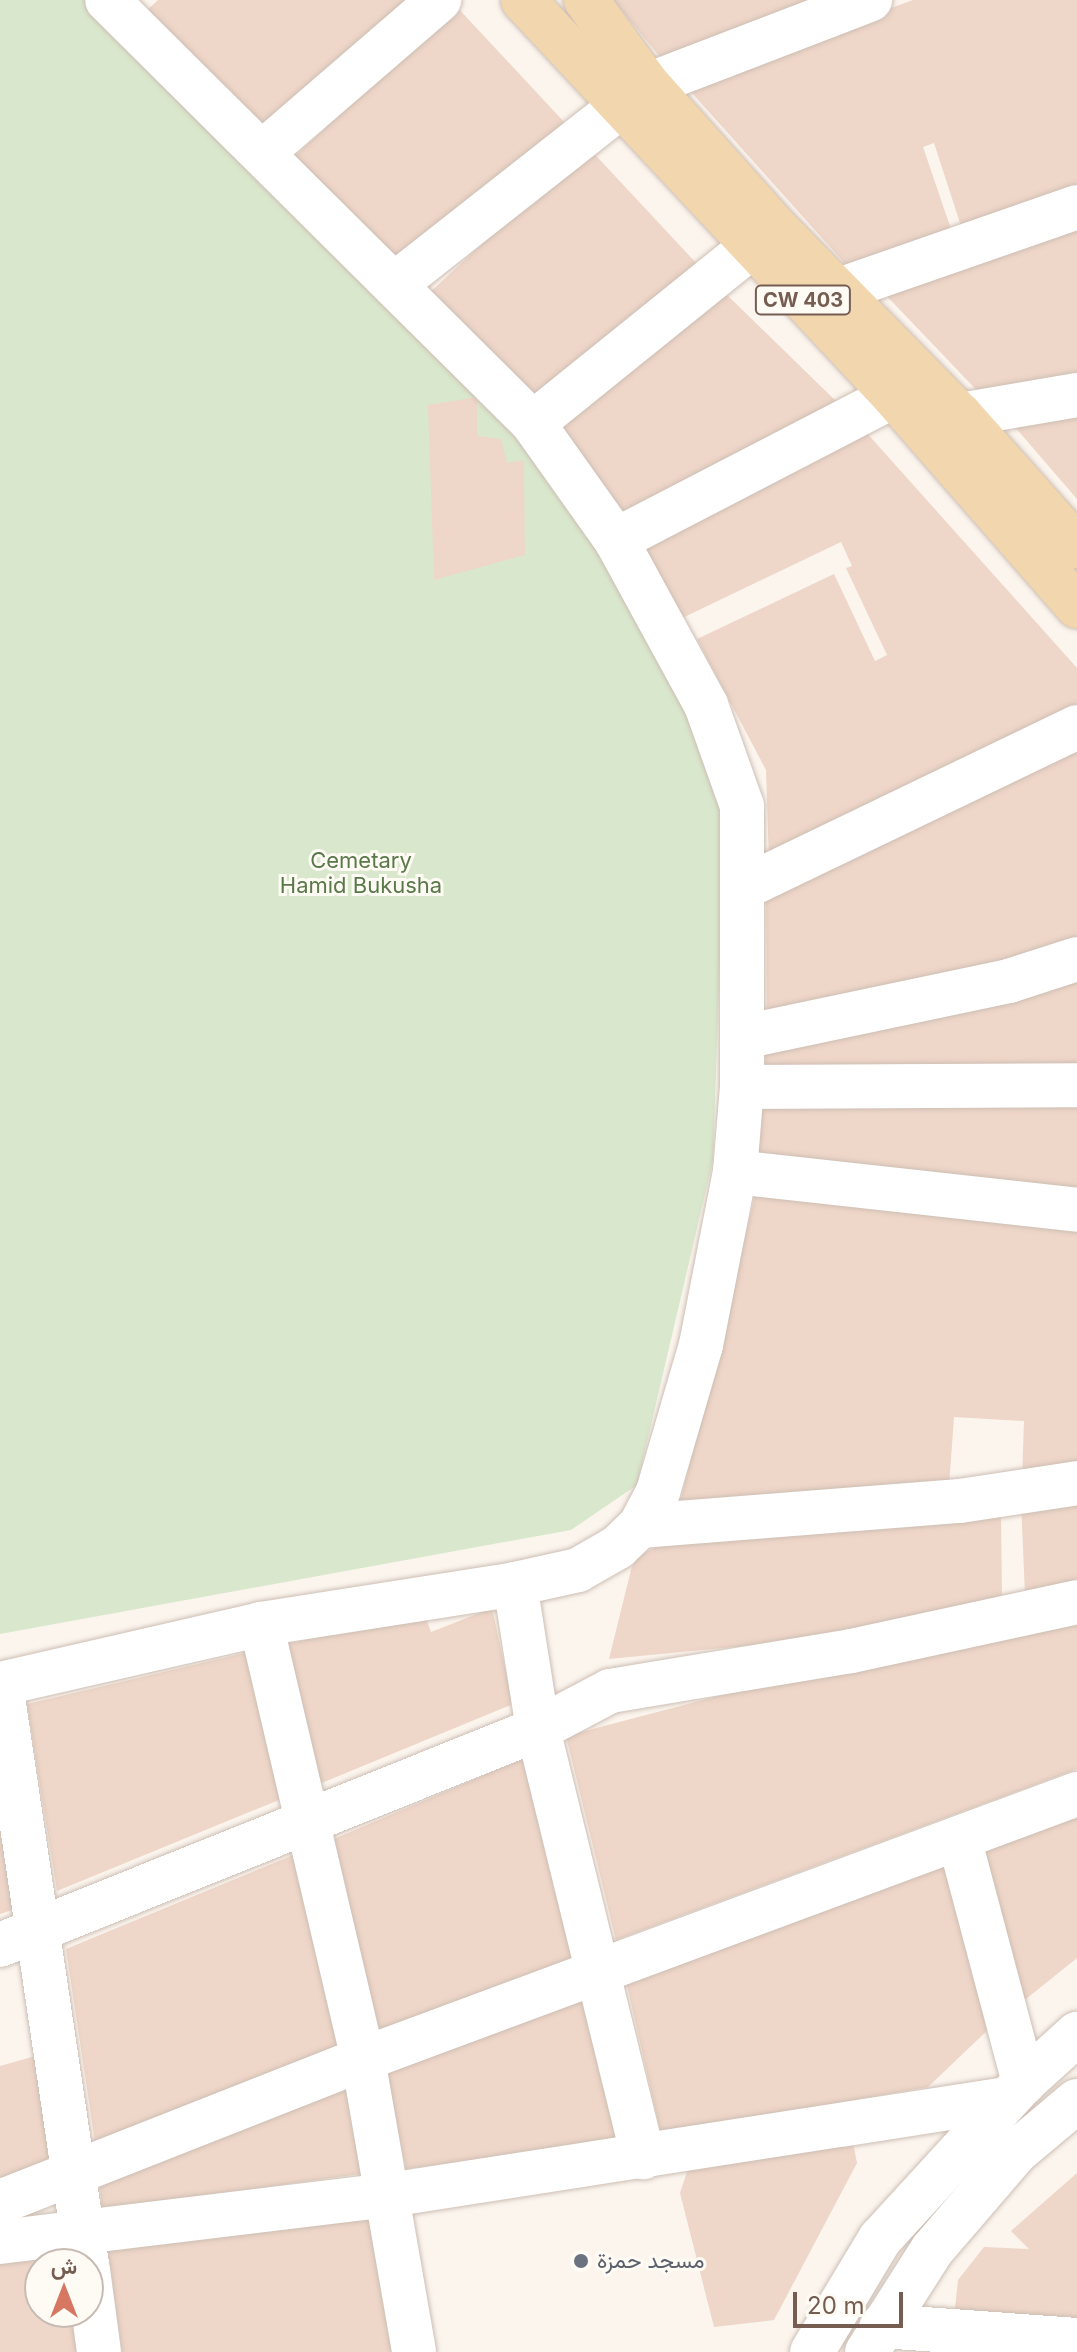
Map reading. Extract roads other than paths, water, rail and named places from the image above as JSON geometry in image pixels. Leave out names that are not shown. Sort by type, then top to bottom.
[{"type":"main road","name":"CW 403","points":[[523,0],[633,96],[839,290],[960,415],[1077,547]]},
{"type":"main road","name":"CW 403","points":[[586,0],[633,96],[752,246],[894,396],[1077,606]]},
{"type":"street","points":[[263,152],[439,0]]},
{"type":"street","points":[[395,284],[633,96],[870,0]]},
{"type":"street","points":[[85,2248],[74,2172],[20,1938],[1,1684],[261,1624],[515,1584],[578,1570],[618,1547],[640,1526],[658,1492],[701,1345],[735,1172],[743,1037],[745,887],[742,806],[706,705],[616,540],[533,423],[120,4]]},
{"type":"street","points":[[839,290],[1077,207]]},
{"type":"street","points":[[533,423],[752,246]]},
{"type":"street","points":[[960,415],[1077,395]]},
{"type":"street","points":[[616,540],[894,396]]},
{"type":"street","points":[[745,887],[1077,727]]},
{"type":"street","points":[[743,1037],[1009,981],[1077,959]]},
{"type":"street","points":[[742,1087],[1077,1085]]},
{"type":"street","points":[[735,1172],[1077,1210]]},
{"type":"street","points":[[640,1526],[960,1501],[1077,1483]]},
{"type":"street","points":[[515,1584],[538,1729],[602,1973],[643,2157]]},
{"type":"street","points":[[20,1938],[538,1729],[610,1691],[851,1651],[1077,1602]]},
{"type":"street","points":[[261,1624],[363,2059],[414,2352]]},
{"type":"street","points":[[0,2202],[363,2059],[602,1973],[1077,1794]]},
{"type":"street","points":[[959,1838],[1016,2090]]},
{"type":"street","points":[[812,2352],[880,2239],[1016,2090],[1077,2034]]},
{"type":"street","points":[[104,2251],[389,2195],[643,2157],[1016,2090]]},
{"type":"street","points":[[874,2339],[932,2250],[1015,2153],[1077,2101]]},
{"type":"street","points":[[0,2242],[40,2248]]},
{"type":"street","points":[[96,2328],[99,2352]]},
{"type":"street","points":[[874,2339],[1077,2340]]},
{"type":"place","name":"مسجد حمزة","points":[[581,2261]]},
{"type":"park label","name":"Cemetary Hamid Bukusha","points":[[361,872]]}]
